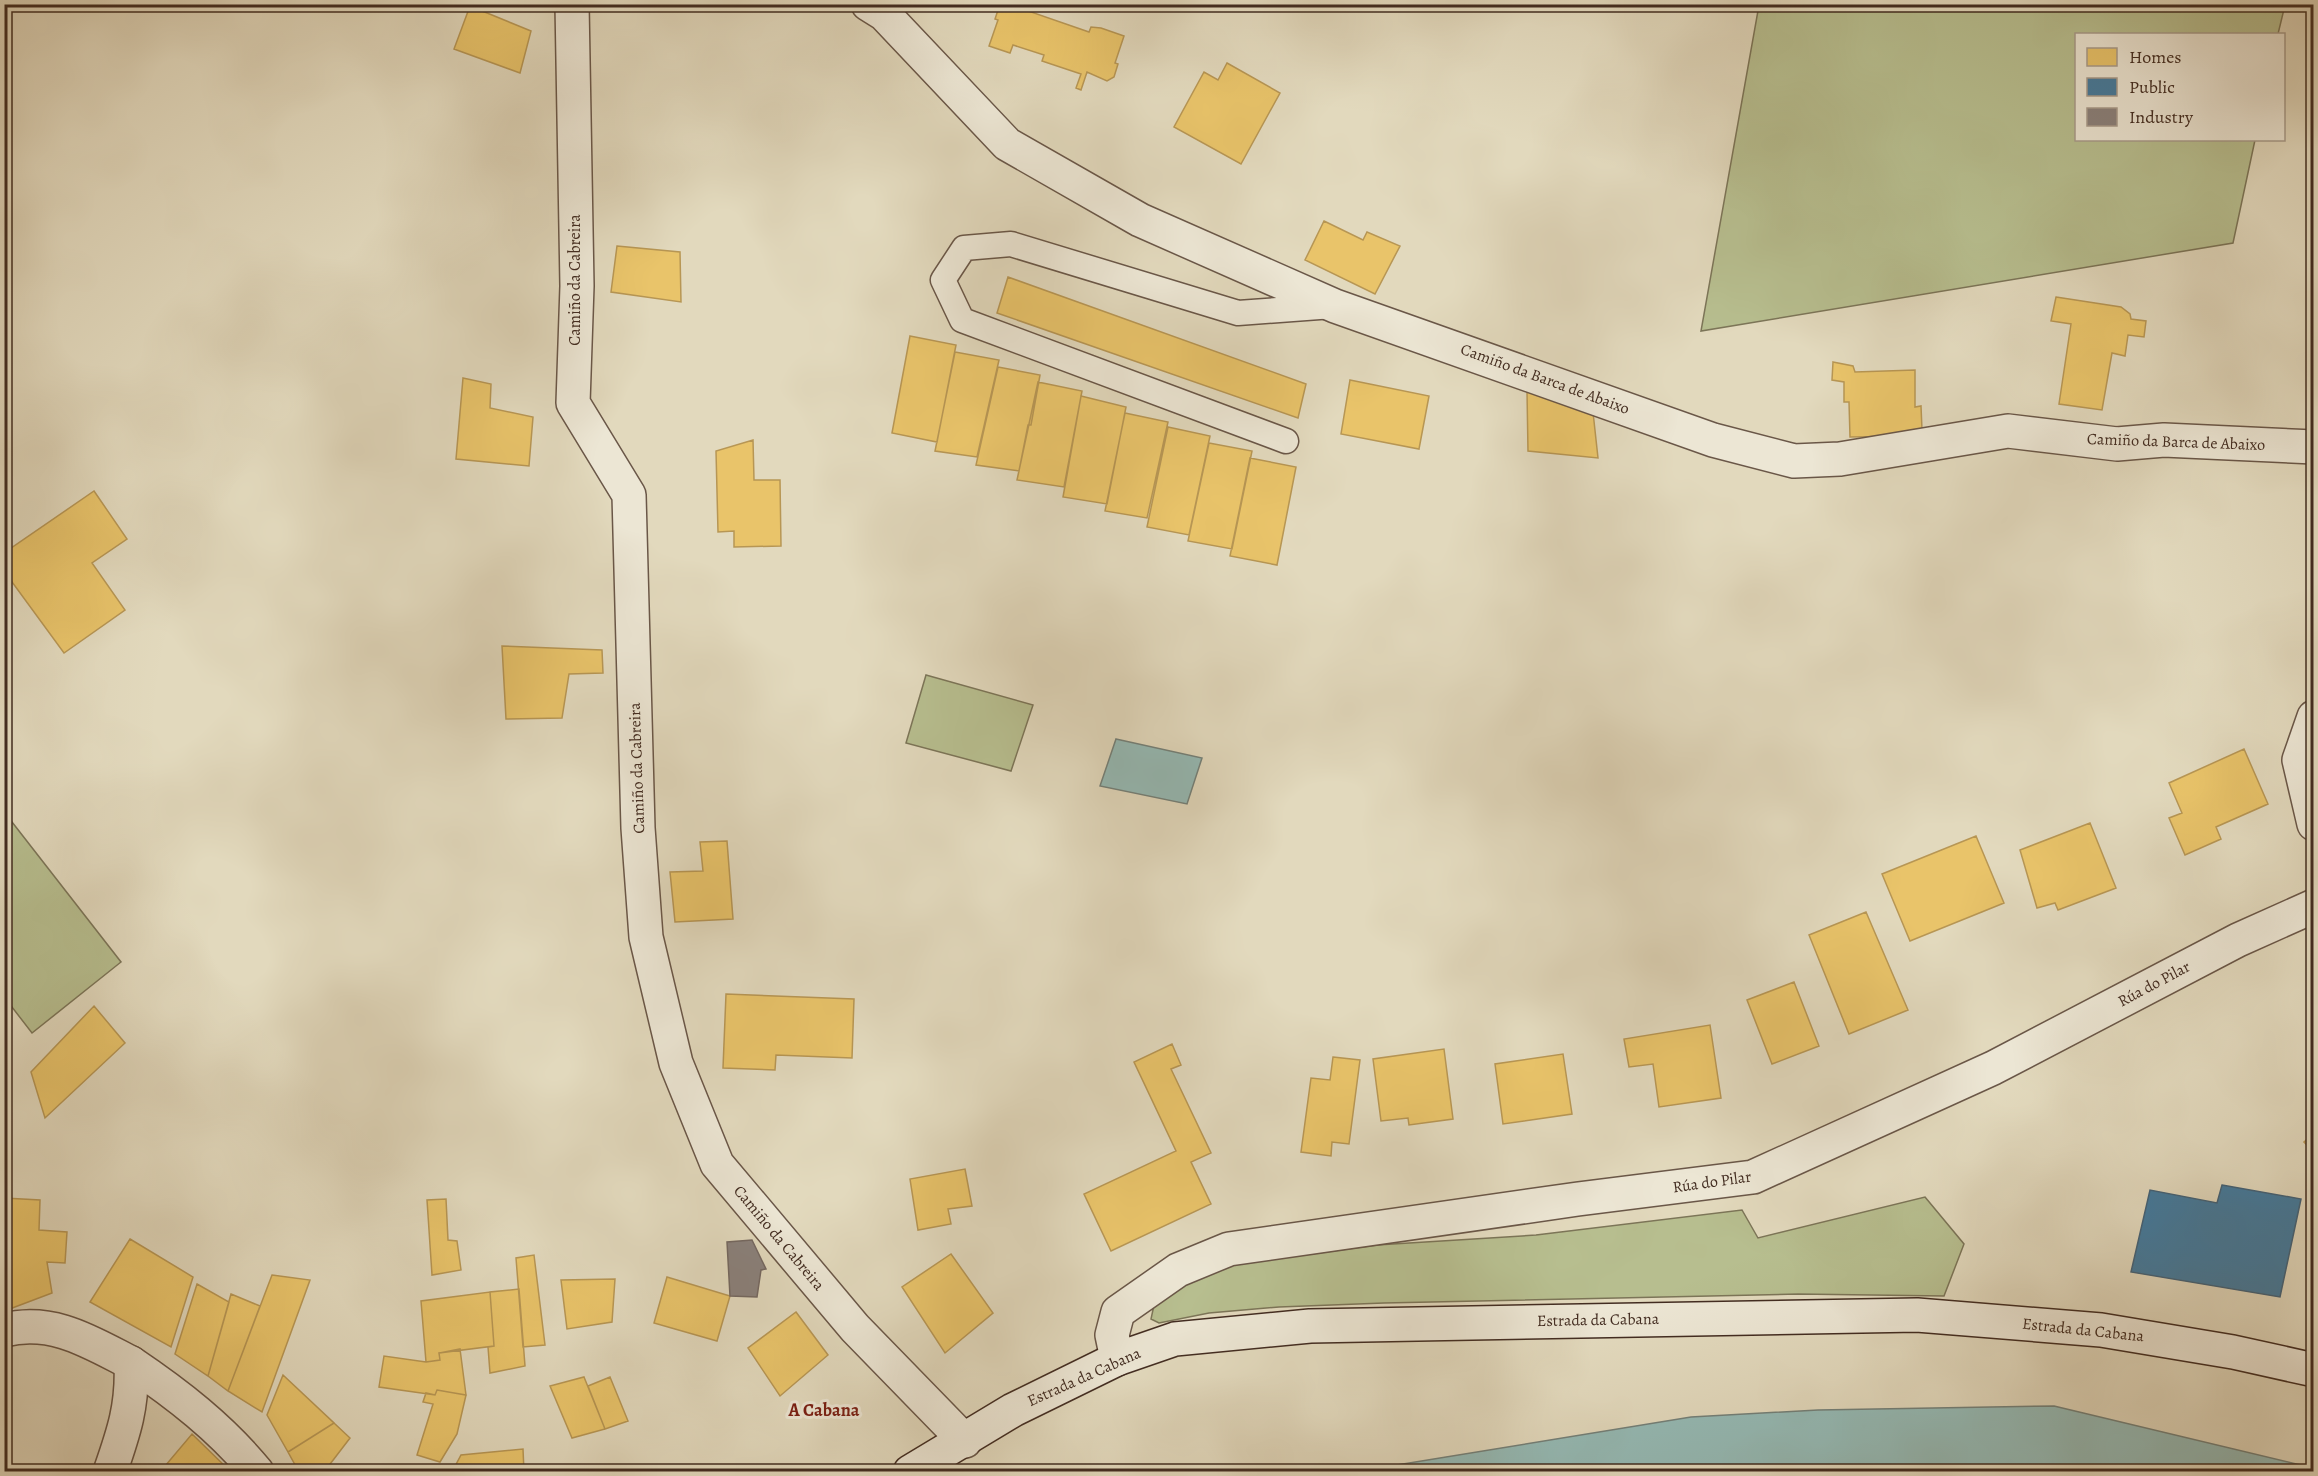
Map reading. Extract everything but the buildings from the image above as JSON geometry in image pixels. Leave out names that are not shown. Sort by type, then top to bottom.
[{"type":"street","name":"Camiño da Cabreira","points":[[572,4],[577,286],[573,403],[629,495],[638,828],[646,937],[676,1063],[717,1164],[855,1328],[965,1441]]},
{"type":"street","name":"Camiño da Barca de Abaixo","points":[[868,4],[884,14],[1007,144],[1140,220],[1335,306],[1713,440],[1794,461],[1840,459],[2008,431],[2117,444],[2164,440],[2313,447]]},
{"type":"street","points":[[2313,717],[2299,760],[2313,824]]},
{"type":"street","name":"Rúa do Pilar","points":[[1117,1359],[1112,1335],[1119,1312],[1178,1270],[1229,1249],[1578,1199],[1753,1178],[1993,1068],[2238,940],[2313,906]]},
{"type":"street","name":"Estrada da Cabana","points":[[910,1472],[965,1441],[1013,1410],[1117,1359],[1175,1340],[1310,1326],[1917,1315],[2101,1330],[2233,1352],[2313,1370]]},
{"type":"street","points":[[4,1329],[37,1328],[70,1332],[130,1363],[200,1414],[239,1449],[257,1472]]},
{"type":"street","points":[[110,1472],[128,1421],[132,1391],[130,1363]]},
{"type":"lane","points":[[1286,441],[962,320],[943,280],[964,248],[1011,244],[1238,313],[1335,306]]},
{"type":"green space","points":[[1759,5],[2285,5],[2278,33],[2075,33],[2075,141],[2255,141],[2233,243],[1701,331]]},
{"type":"green space","points":[[926,675],[1033,705],[1011,771],[906,743]]},
{"type":"green space","points":[[5,813],[121,962],[32,1033],[5,998]]},
{"type":"green space","points":[[1925,1197],[1964,1244],[1944,1296],[1798,1294],[1384,1303],[1279,1307],[1209,1313],[1159,1323],[1151,1319],[1154,1305],[1194,1279],[1230,1265],[1377,1245],[1536,1235],[1742,1210],[1758,1238]]},
{"type":"water","points":[[1116,739],[1202,758],[1187,804],[1100,786]]},
{"type":"water","points":[[2054,1406],[2313,1468],[2313,1471],[1360,1471],[1691,1417],[1818,1410]]},
{"type":"district","name":"A Cabana","points":[[824,1410]]}]
